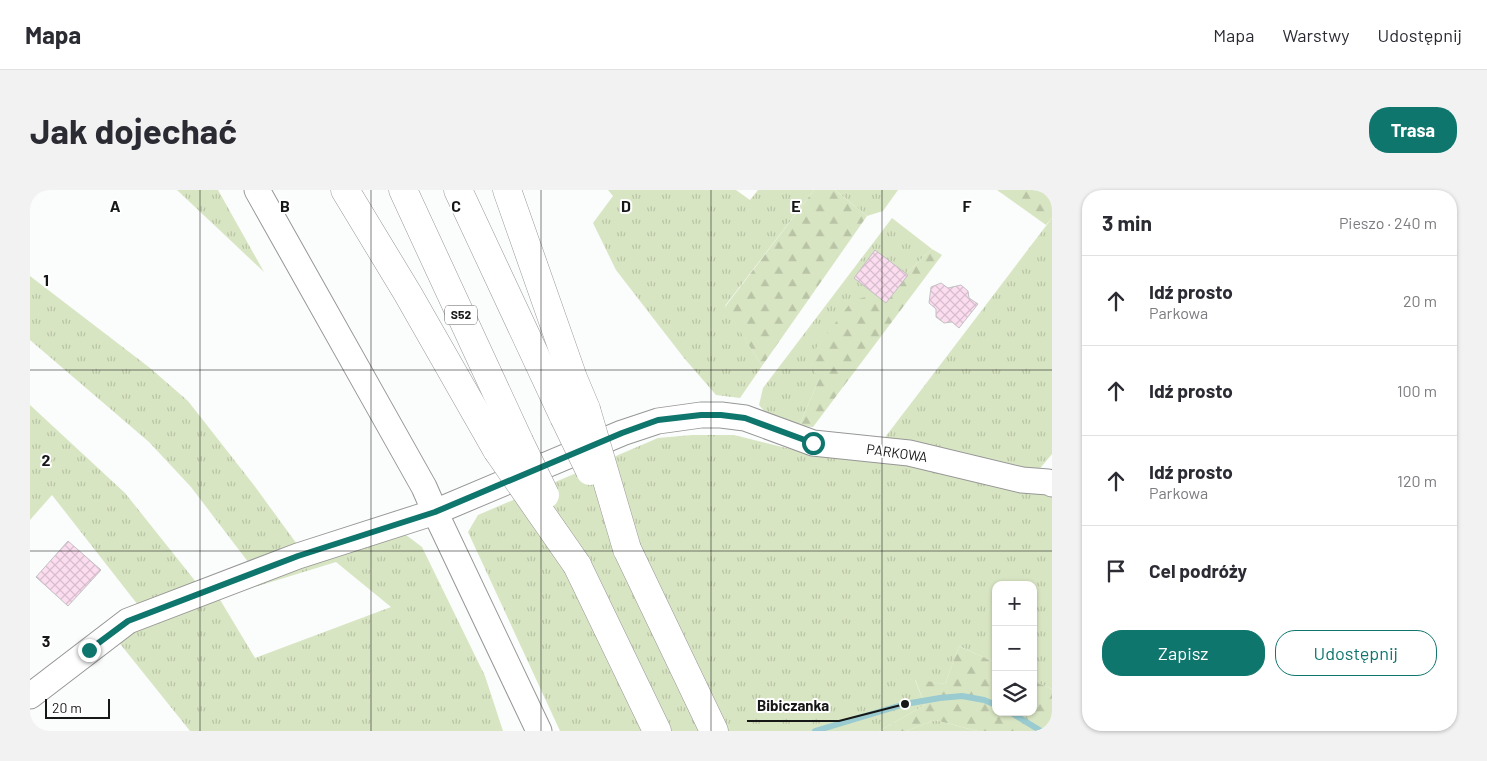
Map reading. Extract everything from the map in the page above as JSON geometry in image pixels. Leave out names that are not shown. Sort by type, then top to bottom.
[{"type":"highway","points":[[344,190],[408,294],[508,445],[577,565],[657,731]]},
{"type":"highway","name":"S52","points":[[403,190],[508,445]]},
{"type":"highway","points":[[458,190],[575,413],[627,549],[714,731]]},
{"type":"highway","points":[[507,190],[573,378],[575,413]]},
{"type":"street","points":[[257,190],[424,487],[540,731]]},
{"type":"street","name":"PARKOWA","points":[[435,512],[622,433],[658,420],[701,415],[745,418],[813,443],[909,453],[1022,480],[1051,480]]},
{"type":"street","points":[[30,696],[128,621],[298,556],[435,512]]},
{"type":"green space","points":[[177,190],[218,190],[264,272]]},
{"type":"green space","points":[[608,190],[736,190],[750,200],[758,190],[814,190],[725,306],[762,366],[740,398],[716,395],[684,358],[616,270],[593,223],[613,196]]},
{"type":"green space","points":[[814,190],[835,190],[867,216],[762,366],[725,307]]},
{"type":"green space","points":[[835,190],[898,190],[883,211],[867,216]]},
{"type":"green space","points":[[997,190],[1052,190],[1052,218],[1046,225]]},
{"type":"green space","points":[[892,218],[932,249],[888,290],[819,379],[799,426],[774,422],[759,405],[763,388]]},
{"type":"green space","points":[[1052,218],[1052,454],[1037,472],[883,440]]},
{"type":"green space","points":[[932,249],[942,255],[813,427],[799,426],[819,379],[807,360],[852,301],[888,290]]},
{"type":"green space","points":[[30,276],[150,368],[188,401],[253,484],[302,551],[252,567],[191,487],[149,442],[30,340]]},
{"type":"green space","points":[[30,405],[125,493],[196,582],[138,605],[52,495],[30,520]]},
{"type":"green space","points":[[692,435],[734,435],[827,458],[912,460],[1052,491],[1052,689],[1037,683],[1037,581],[992,581],[992,661],[959,646],[945,684],[915,680],[925,705],[879,731],[560,731],[468,532],[478,515],[658,438]]},
{"type":"green space","points":[[398,529],[422,547],[485,676],[503,731],[190,731],[117,640],[136,627]],"holes":[[[336,562],[391,607],[255,658],[219,598]]]},
{"type":"green space","points":[[959,646],[992,661],[992,716],[1037,716],[1037,683],[1052,689],[1052,731],[977,731],[935,720],[906,731],[879,731],[925,705],[915,679],[945,684]]},
{"type":"green space","points":[[935,720],[977,731],[906,731]]},
{"type":"building","points":[[875,250],[908,275],[886,303],[854,278]]},
{"type":"building","points":[[941,283],[948,288],[961,285],[968,291],[969,298],[978,304],[959,328],[952,322],[944,323],[936,317],[936,309],[929,303],[931,287]]},
{"type":"building","points":[[68,541],[101,570],[68,606],[36,577]]},
{"type":"waterway","points":[[815,731],[905,704],[940,698],[962,696],[992,703]]},
{"type":"waterway","points":[[1017,716],[1041,731]]},
{"type":"place","name":"Bibiczanka","points":[[905,704]]},
{"type":"route","points":[[89,650],[128,621],[298,556],[435,512],[622,433],[658,420],[701,415],[745,418],[813,443]]}]
